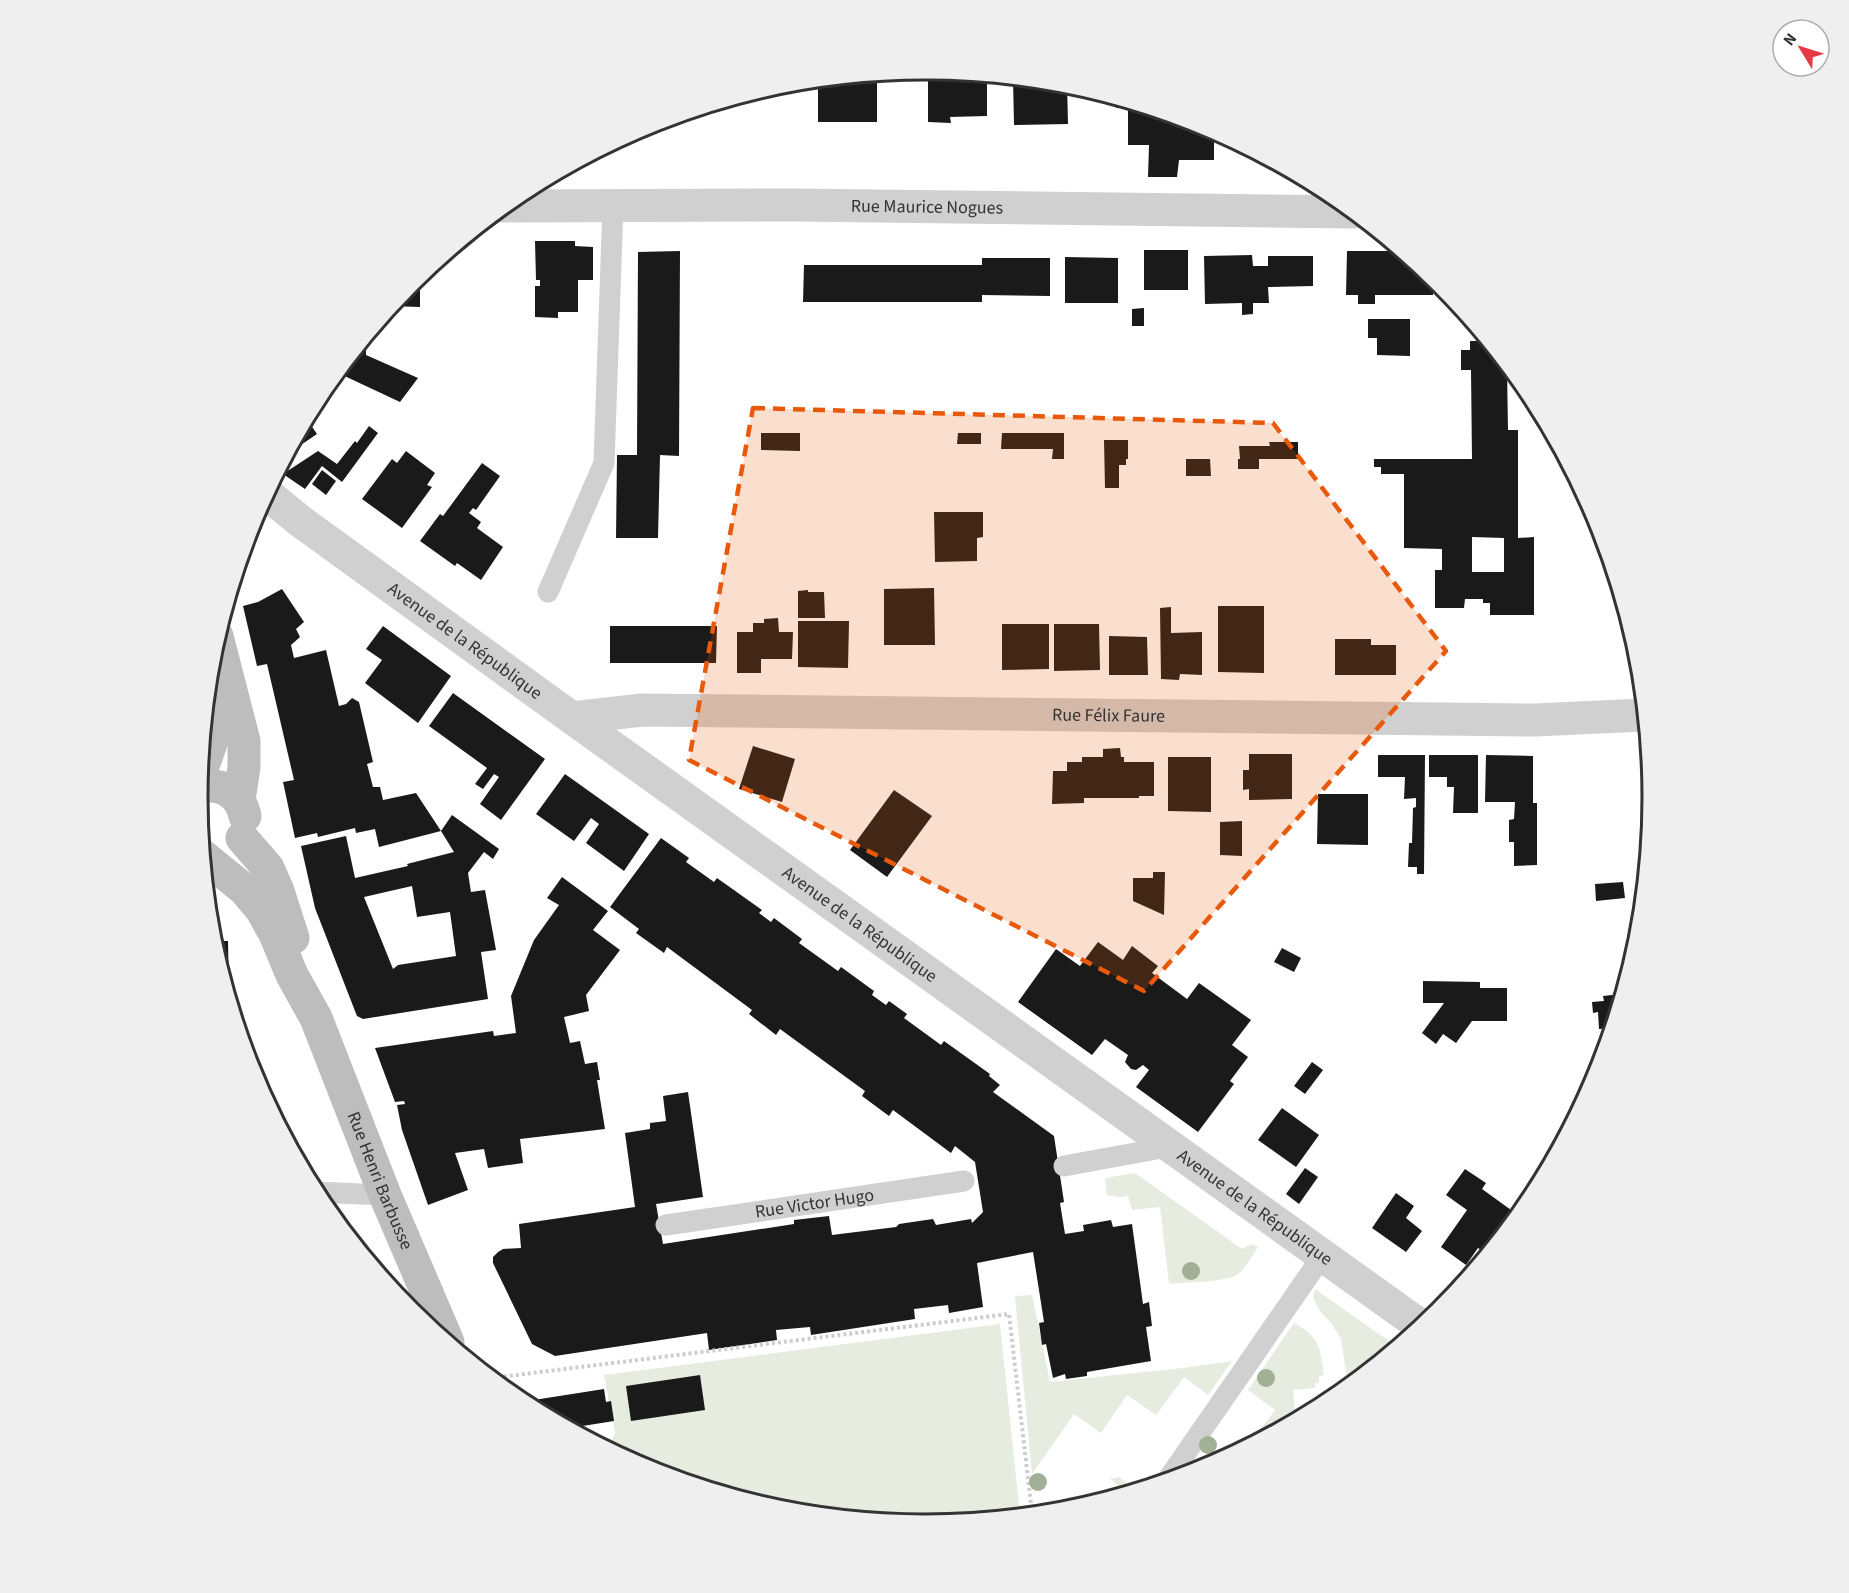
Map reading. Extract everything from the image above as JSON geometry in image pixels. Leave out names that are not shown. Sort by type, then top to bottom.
[{"type":"street","name":"Rue Maurice Nogues","points":[[518,206],[795,205],[1339,212]]},
{"type":"street","name":"Avenue de la République","points":[[272,498],[300,521],[572,718],[1173,1146],[1413,1320]]},
{"type":"street","points":[[267,512],[300,521]]},
{"type":"street","points":[[221,656],[244,741],[239,800]]},
{"type":"street","points":[[209,749],[218,721],[220,666]]},
{"type":"street","name":"Rue Félix Faure","points":[[572,718],[642,710],[1535,720],[1636,715]]},
{"type":"street","points":[[208,786],[222,787],[231,792],[239,800],[246,818],[242,838],[233,848],[218,855],[210,856]]},
{"type":"street","name":"Rue Henri Barbusse","points":[[242,838],[268,868],[278,891],[288,926],[306,970],[316,1018]]},
{"type":"street","name":"Rue Henri Barbusse","points":[[211,863],[245,890],[261,909],[292,975],[316,1018],[385,1195],[441,1325]]},
{"type":"lane","points":[[548,592],[604,463],[613,206]]},
{"type":"lane","points":[[1064,1166],[1173,1146]]},
{"type":"lane","name":"Rue Victor Hugo","points":[[666,1225],[964,1181]]},
{"type":"lane","points":[[326,1192],[385,1195]]},
{"type":"lane","points":[[1176,1467],[1323,1255]]},
{"type":"path","points":[[504,1377],[1010,1314],[1031,1505]]},
{"type":"highlighted area","points":[[753,408],[1273,423],[1446,651],[1144,991],[689,760]]},
{"type":"shaded area","points":[[1135,1173],[1242,1249],[1251,1244],[1258,1247],[1249,1262],[1237,1275],[1232,1277],[1169,1284],[1160,1207],[1132,1210],[1128,1196],[1107,1195],[1105,1178]]},
{"type":"shaded area","points":[[1315,1289],[1390,1342],[1347,1376],[1341,1339],[1332,1324],[1319,1310],[1313,1297]]},
{"type":"shaded area","points":[[1032,1295],[1050,1382],[1232,1361],[1208,1395],[1184,1377],[1156,1415],[1127,1395],[1101,1433],[1074,1414],[1032,1474],[1015,1296]]},
{"type":"shaded area","points":[[1294,1323],[1314,1338],[1321,1357],[1324,1375],[1319,1376],[1319,1383],[1315,1383],[1315,1388],[1293,1390],[1295,1410],[1260,1430],[1275,1410],[1248,1390]]},
{"type":"shaded area","points":[[1000,1324],[1019,1507],[924,1514],[878,1512],[785,1500],[694,1475],[611,1442],[615,1433],[604,1375]]},
{"type":"shaded area","points":[[1119,1477],[1128,1483],[1119,1486],[1110,1479]]},
{"type":"building","points":[[928,80],[987,83],[987,116],[950,117],[951,123],[928,122]]},
{"type":"building","points":[[877,81],[877,122],[818,122],[818,88]]},
{"type":"building","points":[[1013,85],[1067,94],[1068,124],[1014,125]]},
{"type":"building","points":[[1128,110],[1214,141],[1214,160],[1179,160],[1177,177],[1148,177],[1149,145],[1128,145]]},
{"type":"building","points":[[535,241],[575,241],[575,246],[593,247],[593,280],[578,280],[578,312],[558,312],[558,318],[535,317],[535,286],[540,286],[540,280],[536,280]]},
{"type":"building","points":[[1144,250],[1188,250],[1188,290],[1144,290]]},
{"type":"building","points":[[680,251],[679,456],[660,455],[658,538],[616,538],[617,455],[637,455],[638,252]]},
{"type":"building","points":[[1347,251],[1390,251],[1433,292],[1433,295],[1375,295],[1375,304],[1358,304],[1358,295],[1346,295]]},
{"type":"building","points":[[1252,255],[1253,266],[1268,266],[1268,256],[1313,256],[1313,286],[1268,287],[1269,303],[1253,303],[1253,314],[1242,315],[1242,303],[1205,304],[1204,256]]},
{"type":"building","points":[[1065,257],[1118,258],[1118,303],[1065,303]]},
{"type":"building","points":[[982,258],[1050,258],[1050,296],[982,295],[982,302],[803,302],[804,265],[982,265]]},
{"type":"building","points":[[420,288],[420,307],[402,306]]},
{"type":"building","points":[[1144,308],[1144,326],[1132,326],[1132,309]]},
{"type":"building","points":[[1368,319],[1410,319],[1410,356],[1377,355],[1377,338],[1368,338]]},
{"type":"building","points":[[1470,341],[1478,341],[1507,379],[1508,430],[1518,430],[1518,538],[1534,537],[1534,615],[1490,615],[1490,603],[1483,603],[1483,599],[1465,599],[1464,608],[1435,608],[1435,570],[1442,570],[1442,549],[1404,548],[1404,474],[1381,474],[1381,467],[1374,467],[1374,459],[1472,459],[1471,370],[1461,370],[1461,350],[1470,350]],"holes":[[[1472,537],[1504,538],[1504,572],[1472,572]]]},
{"type":"building","points":[[366,348],[366,355],[418,378],[400,402],[344,376]]},
{"type":"building","points":[[311,426],[317,434],[300,446]]},
{"type":"building","points":[[369,426],[378,433],[342,482],[322,466],[305,489],[284,474],[318,451],[337,464],[355,441],[357,443]]},
{"type":"building","points":[[761,433],[800,433],[800,451],[761,450]]},
{"type":"building","points":[[958,433],[981,433],[981,444],[957,444]]},
{"type":"building","points":[[1002,433],[1064,433],[1064,459],[1052,459],[1053,449],[1001,449]]},
{"type":"building","points":[[1104,440],[1128,440],[1126,465],[1119,465],[1119,488],[1105,488]]},
{"type":"building","points":[[1269,442],[1298,442],[1298,459],[1259,459],[1259,469],[1238,469],[1239,446],[1270,446]]},
{"type":"building","points":[[406,451],[435,473],[427,485],[432,487],[402,528],[362,499],[392,459],[397,463]]},
{"type":"building","points":[[1186,459],[1210,459],[1211,476],[1186,476]]},
{"type":"building","points":[[482,463],[500,476],[476,510],[473,508],[469,513],[481,522],[477,528],[503,547],[481,580],[457,563],[455,566],[420,541],[440,514],[443,516]]},
{"type":"building","points":[[322,470],[336,481],[326,495],[312,484]]},
{"type":"building","points":[[934,512],[983,512],[983,537],[977,538],[977,561],[935,562]]},
{"type":"building","points":[[934,588],[935,645],[884,645],[884,589]]},
{"type":"building","points":[[282,589],[304,622],[296,629],[300,637],[291,645],[294,658],[326,650],[339,706],[346,704],[352,698],[359,702],[373,762],[367,764],[373,787],[380,787],[383,800],[416,793],[441,831],[379,847],[375,829],[356,833],[355,828],[318,837],[317,833],[295,838],[283,782],[294,780],[267,664],[257,666],[243,606],[258,602]]},
{"type":"building","points":[[808,590],[808,592],[824,592],[825,618],[798,618],[798,591]]},
{"type":"building","points":[[1218,606],[1264,606],[1264,673],[1218,672]]},
{"type":"building","points":[[1171,607],[1171,633],[1202,632],[1202,675],[1180,674],[1179,680],[1161,679],[1160,608]]},
{"type":"building","points":[[778,618],[779,632],[793,632],[792,659],[761,659],[761,673],[737,673],[737,632],[753,632],[753,623],[764,623],[764,619]]},
{"type":"building","points":[[798,621],[849,621],[848,668],[798,667]]},
{"type":"building","points":[[1002,624],[1049,624],[1049,669],[1002,670]]},
{"type":"building","points":[[1054,624],[1099,624],[1100,670],[1054,671]]},
{"type":"building","points":[[383,626],[451,676],[418,723],[365,683],[382,660],[366,649]]},
{"type":"building","points":[[610,626],[717,626],[716,663],[610,663]]},
{"type":"building","points":[[1109,636],[1147,637],[1148,675],[1109,675]]},
{"type":"building","points":[[1335,639],[1371,639],[1371,645],[1396,645],[1396,675],[1335,675]]},
{"type":"building","points":[[453,693],[545,759],[501,820],[480,804],[499,777],[494,774],[483,789],[475,784],[487,768],[429,726]]},
{"type":"building","points":[[753,746],[795,759],[782,802],[739,789]]},
{"type":"building","points":[[1120,748],[1124,762],[1154,762],[1154,796],[1084,798],[1084,803],[1052,804],[1053,771],[1067,771],[1067,762],[1082,762],[1082,757],[1103,757],[1103,749]]},
{"type":"building","points":[[1249,754],[1292,754],[1292,799],[1249,800],[1249,789],[1243,790],[1243,770],[1249,770]]},
{"type":"building","points":[[1378,755],[1425,755],[1424,874],[1417,874],[1417,867],[1408,867],[1409,843],[1412,843],[1413,808],[1416,807],[1416,798],[1404,799],[1405,777],[1378,777]]},
{"type":"building","points":[[1429,755],[1478,755],[1478,813],[1453,813],[1454,787],[1447,787],[1447,777],[1429,777]]},
{"type":"building","points":[[1486,755],[1533,756],[1533,803],[1537,803],[1537,865],[1514,866],[1514,842],[1509,842],[1509,820],[1514,819],[1515,802],[1485,802]]},
{"type":"building","points":[[1168,757],[1211,757],[1211,812],[1168,811]]},
{"type":"building","points":[[565,774],[649,834],[624,871],[586,843],[599,824],[591,818],[574,841],[536,814]]},
{"type":"building","points":[[894,790],[932,816],[887,877],[850,850]]},
{"type":"building","points":[[1318,794],[1368,794],[1368,845],[1317,844]]},
{"type":"building","points":[[452,815],[499,849],[493,859],[484,852],[468,873],[471,892],[485,890],[496,950],[481,952],[488,999],[363,1019],[357,1016],[315,908],[301,846],[346,836],[355,878],[408,866],[407,864],[454,852],[441,831]],"holes":[[[412,886],[417,917],[450,912],[456,956],[398,965],[393,969],[364,897]]]},
{"type":"building","points":[[1242,821],[1242,856],[1220,855],[1220,822]]},
{"type":"building","points":[[661,838],[689,858],[686,862],[714,882],[717,878],[762,910],[759,913],[771,922],[774,918],[802,939],[799,943],[838,971],[841,967],[874,991],[872,995],[886,1005],[889,1001],[907,1014],[904,1018],[941,1045],[944,1041],[990,1074],[989,1076],[1000,1085],[993,1092],[1054,1136],[1064,1202],[1060,1203],[1065,1234],[1084,1231],[1083,1225],[1111,1220],[1113,1227],[1132,1224],[1143,1304],[1149,1302],[1152,1326],[1146,1327],[1151,1361],[1087,1372],[1087,1376],[1066,1379],[1065,1374],[1053,1378],[1046,1344],[1042,1345],[1039,1323],[1044,1322],[1033,1252],[977,1263],[983,1307],[949,1313],[948,1305],[914,1309],[915,1319],[811,1335],[810,1327],[776,1330],[777,1340],[709,1350],[707,1333],[555,1356],[532,1344],[493,1263],[493,1257],[503,1249],[521,1248],[519,1224],[635,1207],[625,1133],[650,1129],[650,1123],[666,1121],[663,1096],[688,1092],[703,1197],[656,1204],[663,1244],[794,1224],[794,1220],[829,1216],[832,1235],[896,1227],[899,1224],[933,1219],[936,1225],[971,1219],[972,1223],[983,1212],[975,1162],[955,1146],[951,1153],[893,1110],[889,1116],[862,1096],[865,1091],[780,1029],[776,1035],[749,1014],[752,1010],[667,947],[664,953],[636,933],[639,929],[610,907]]},
{"type":"building","points":[[1153,872],[1165,872],[1164,915],[1133,901],[1133,878],[1153,878]]},
{"type":"building","points":[[562,877],[608,911],[593,930],[620,950],[586,995],[589,1011],[564,1017],[570,1043],[580,1041],[585,1064],[597,1062],[600,1080],[597,1080],[605,1129],[520,1139],[523,1163],[488,1168],[484,1149],[455,1153],[468,1190],[428,1205],[402,1130],[397,1105],[405,1104],[404,1101],[395,1102],[375,1048],[493,1031],[494,1036],[516,1033],[511,996],[534,940],[559,905],[547,898]]},
{"type":"building","points":[[1623,882],[1625,898],[1596,901],[1595,884]]},
{"type":"building","points":[[222,941],[228,941],[228,967]]},
{"type":"building","points":[[1098,942],[1123,960],[1132,946],[1158,966],[1152,973],[1187,999],[1199,983],[1251,1020],[1232,1045],[1248,1057],[1230,1081],[1234,1084],[1198,1132],[1136,1087],[1149,1070],[1143,1065],[1136,1070],[1131,1069],[1125,1062],[1128,1055],[1105,1039],[1092,1055],[1018,1002],[1056,949],[1080,966]]},
{"type":"building","points":[[1282,948],[1301,958],[1294,972],[1274,962]]},
{"type":"building","points":[[1423,981],[1480,982],[1480,988],[1507,988],[1507,1021],[1472,1021],[1456,1043],[1443,1034],[1436,1044],[1422,1033],[1444,1003],[1423,1003]]},
{"type":"building","points":[[1613,995],[1602,1029],[1599,1029],[1598,1012],[1593,1013],[1592,1002],[1604,1001],[1603,996]]},
{"type":"building","points":[[1312,1062],[1323,1070],[1305,1094],[1294,1086]]},
{"type":"building","points":[[1282,1108],[1319,1135],[1296,1167],[1258,1140]]},
{"type":"building","points":[[1305,1168],[1318,1177],[1299,1204],[1286,1194]]},
{"type":"building","points":[[1465,1169],[1486,1183],[1482,1189],[1510,1209],[1466,1265],[1441,1247],[1467,1210],[1446,1195]]},
{"type":"building","points":[[1396,1193],[1414,1206],[1406,1218],[1422,1231],[1406,1252],[1372,1228]]},
{"type":"building","points":[[700,1375],[705,1410],[631,1421],[626,1386]]},
{"type":"building","points":[[604,1389],[606,1402],[611,1401],[614,1421],[582,1426],[537,1400]]}]
